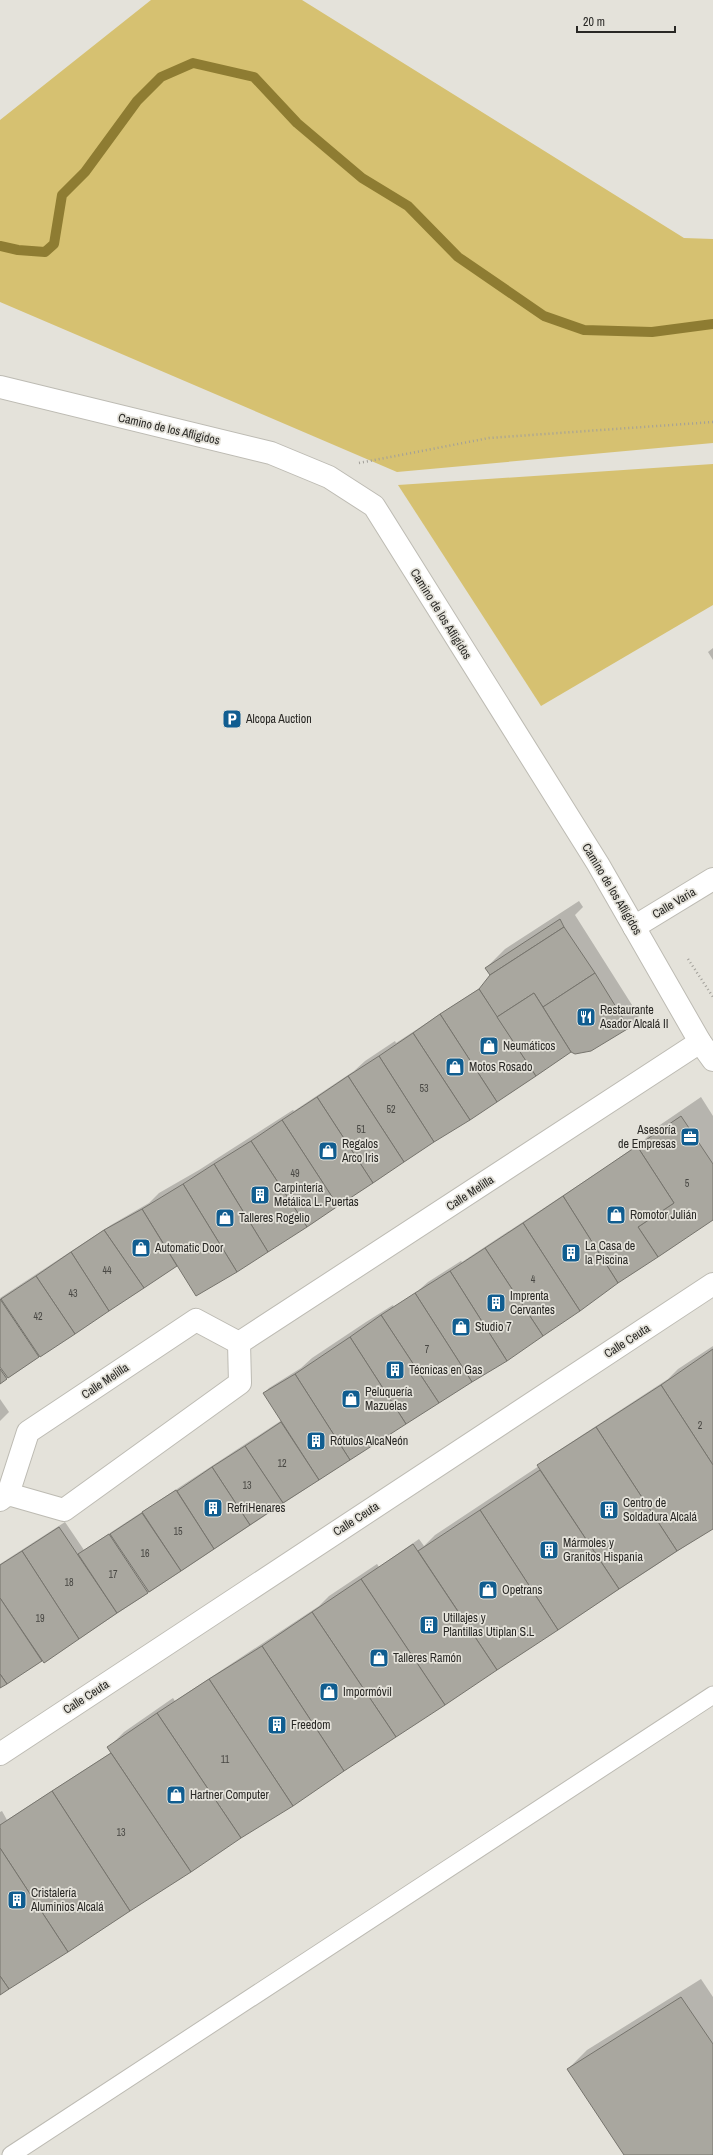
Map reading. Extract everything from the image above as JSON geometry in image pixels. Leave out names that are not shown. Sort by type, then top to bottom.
[{"type":"street","name":"Camino de los Afligidos","points":[[0,387],[271,453],[329,477],[374,506],[598,864],[700,1042],[713,1060]]},
{"type":"street","name":"Calle Varia","points":[[634,927],[713,879]]},
{"type":"street","name":"Calle Melilla","points":[[239,1343],[700,1042]]},
{"type":"street","name":"Calle Ceuta","points":[[0,1754],[713,1284]]},
{"type":"street","name":"Calle Melilla","points":[[196,1320],[239,1343],[240,1383],[64,1510],[4,1497],[28,1432],[196,1320]]},
{"type":"lane","points":[[11,2155],[713,1695]]},
{"type":"path","points":[[329,477],[362,461],[490,438],[713,422]]},
{"type":"shaded area","points":[[151,0],[302,0],[684,238],[713,239],[713,443],[397,472],[0,302],[0,120]]},
{"type":"shaded area","points":[[713,464],[713,605],[541,706],[398,485]]},
{"type":"building","points":[[560,919],[564,927],[490,975],[485,968]]},
{"type":"building","points":[[564,927],[595,973],[543,1007],[534,993],[497,1017],[479,989],[490,975]]},
{"type":"building","name":"Restaurante Asador Alcalá II","points":[[595,973],[629,1028],[591,1051],[575,1054],[571,1052],[543,1007]]},
{"type":"building","name":"Neumáticos","points":[[479,989],[536,1076],[497,1102],[440,1014]]},
{"type":"building","points":[[534,993],[571,1052],[536,1076],[497,1017]]},
{"type":"building","name":"Motos Rosado","points":[[440,1014],[497,1102],[470,1120],[413,1033]]},
{"type":"building","points":[[413,1033],[470,1120],[434,1142],[379,1056]]},
{"type":"building","points":[[379,1056],[434,1142],[404,1162],[348,1076]]},
{"type":"building","points":[[348,1076],[404,1162],[373,1183],[317,1097]]},
{"type":"building","name":"Regalos Arco Iris","points":[[317,1097],[373,1183],[338,1206],[282,1120]]},
{"type":"building","points":[[681,1116],[713,1164],[713,1220],[658,1257],[638,1227],[674,1203],[637,1146]]},
{"type":"building","points":[[282,1120],[338,1206],[307,1227],[251,1141]]},
{"type":"building","name":"Carpintería Metálica L. Puertas","points":[[251,1141],[307,1227],[268,1252],[214,1164]]},
{"type":"building","name":"Romotor Julián","points":[[637,1146],[674,1203],[638,1227],[658,1257],[618,1283],[563,1196]]},
{"type":"building","name":"Talleres Rogelio","points":[[214,1164],[268,1252],[237,1272],[183,1184]]},
{"type":"building","points":[[183,1184],[237,1272],[196,1296],[142,1209]]},
{"type":"building","name":"La Casa de la Piscina","points":[[563,1196],[618,1283],[580,1311],[523,1223]]},
{"type":"building","name":"Automatic Door","points":[[142,1209],[177,1266],[144,1288],[104,1230]]},
{"type":"building","points":[[523,1223],[580,1311],[543,1336],[485,1248]]},
{"type":"building","points":[[104,1230],[144,1288],[109,1311],[71,1252]]},
{"type":"building","name":"Imprenta Cervantes","points":[[485,1248],[543,1336],[507,1361],[450,1271]]},
{"type":"building","points":[[71,1252],[109,1311],[75,1334],[36,1276]]},
{"type":"building","name":"Studio 7","points":[[450,1271],[507,1361],[472,1382],[415,1293]]},
{"type":"building","points":[[36,1276],[75,1334],[40,1357],[1,1299]]},
{"type":"building","points":[[415,1293],[472,1382],[439,1403],[381,1315]]},
{"type":"building","points":[[0,1299],[39,1357],[8,1378],[0,1367]]},
{"type":"building","name":"Técnicas en Gas","points":[[381,1315],[439,1403],[406,1424],[350,1337]]},
{"type":"building","name":"Peluquería Mazuelas","points":[[350,1337],[406,1424],[350,1460],[295,1374]]},
{"type":"building","points":[[713,1349],[713,1465],[661,1385]]},
{"type":"building","points":[[0,1369],[7,1379],[0,1384]]},
{"type":"building","name":"Rótulos AlcaNeón","points":[[295,1374],[350,1460],[319,1480],[263,1393]]},
{"type":"building","points":[[661,1385],[713,1465],[713,1529],[677,1551],[596,1427]]},
{"type":"building","points":[[281,1422],[319,1480],[283,1503],[245,1446]]},
{"type":"building","name":"Centro de Soldadura Alcalá","points":[[596,1427],[677,1551],[619,1589],[537,1465]]},
{"type":"building","points":[[245,1446],[283,1503],[250,1525],[212,1467]]},
{"type":"building","name":"RefriHenares","points":[[212,1467],[250,1525],[214,1549],[177,1491]]},
{"type":"building","name":"Mármoles y Granitos Hispania","points":[[540,1470],[619,1589],[558,1630],[480,1510]]},
{"type":"building","points":[[176,1490],[214,1549],[181,1571],[142,1512]]},
{"type":"building","name":"Opetrans","points":[[480,1510],[558,1630],[497,1670],[418,1551]]},
{"type":"building","points":[[142,1513],[181,1571],[149,1592],[110,1534]]},
{"type":"building","points":[[59,1527],[117,1613],[79,1639],[22,1551]]},
{"type":"building","points":[[109,1534],[148,1593],[117,1613],[78,1554]]},
{"type":"building","name":"Utillajes y Plantillas Utiplan S.L","points":[[413,1544],[497,1670],[445,1705],[361,1579]]},
{"type":"building","points":[[22,1551],[79,1639],[44,1663],[0,1598],[0,1565]]},
{"type":"building","name":"Talleres Ramón","points":[[361,1579],[445,1705],[396,1737],[312,1612]]},
{"type":"building","points":[[0,1598],[42,1661],[7,1684],[0,1674]]},
{"type":"building","name":"Impormóvil","points":[[312,1612],[396,1737],[344,1771],[262,1646]]},
{"type":"building","name":"Freedom","points":[[262,1646],[344,1771],[293,1806],[209,1679]]},
{"type":"building","points":[[0,1674],[7,1684],[0,1688]]},
{"type":"building","points":[[209,1679],[293,1806],[241,1838],[157,1713]]},
{"type":"building","name":"Hartner Computer","points":[[157,1713],[241,1838],[191,1872],[107,1747]]},
{"type":"building","points":[[111,1753],[191,1872],[130,1911],[52,1791]]},
{"type":"building","points":[[52,1791],[130,1911],[68,1952],[0,1848],[0,1825]]},
{"type":"building","name":"Cristalería Aluminios Alcalá","points":[[0,1848],[68,1952],[9,1989],[0,1976]]},
{"type":"building","points":[[0,1976],[9,1989],[0,1995]]},
{"type":"building","points":[[681,1997],[713,2044],[713,2155],[624,2155],[567,2069]]},
{"type":"waterway","points":[[0,246],[18,250],[45,252],[54,244],[62,195],[85,172],[137,101],[161,77],[193,63],[254,77],[297,123],[362,178],[408,206],[458,257],[544,316],[584,330],[652,332],[713,324]]},
{"type":"place","name":"Alcopa Auction","points":[[232,719]]},
{"type":"place","name":"Restaurante Asador Alcalá II","points":[[586,1017]]},
{"type":"place","name":"Neumáticos","points":[[489,1046]]},
{"type":"place","name":"Motos Rosado","points":[[455,1067]]},
{"type":"place","name":"Asesoría de Empresas","points":[[690,1137]]},
{"type":"place","name":"Regalos Arco Iris","points":[[328,1151]]},
{"type":"place","name":"Carpintería Metálica L. Puertas","points":[[260,1195]]},
{"type":"place","name":"Romotor Julián","points":[[616,1215]]},
{"type":"place","name":"Talleres Rogelio","points":[[225,1218]]},
{"type":"place","name":"Automatic Door","points":[[141,1248]]},
{"type":"place","name":"La Casa de la Piscina","points":[[571,1253]]},
{"type":"place","name":"Imprenta Cervantes","points":[[496,1303]]},
{"type":"place","name":"Studio 7","points":[[461,1327]]},
{"type":"place","name":"Técnicas en Gas","points":[[395,1370]]},
{"type":"place","name":"Peluquería Mazuelas","points":[[351,1399]]},
{"type":"place","name":"Rótulos AlcaNeón","points":[[316,1441]]},
{"type":"place","name":"RefriHenares","points":[[213,1508]]},
{"type":"place","name":"Centro de Soldadura Alcalá","points":[[609,1510]]},
{"type":"place","name":"Mármoles y Granitos Hispania","points":[[549,1550]]},
{"type":"place","name":"Opetrans","points":[[488,1590]]},
{"type":"place","name":"Utillajes y Plantillas Utiplan S.L","points":[[429,1625]]},
{"type":"place","name":"Talleres Ramón","points":[[379,1658]]},
{"type":"place","name":"Impormóvil","points":[[329,1692]]},
{"type":"place","name":"Freedom","points":[[277,1725]]},
{"type":"place","name":"Hartner Computer","points":[[176,1795]]},
{"type":"place","name":"Cristalería Aluminios Alcalá","points":[[17,1900]]}]
